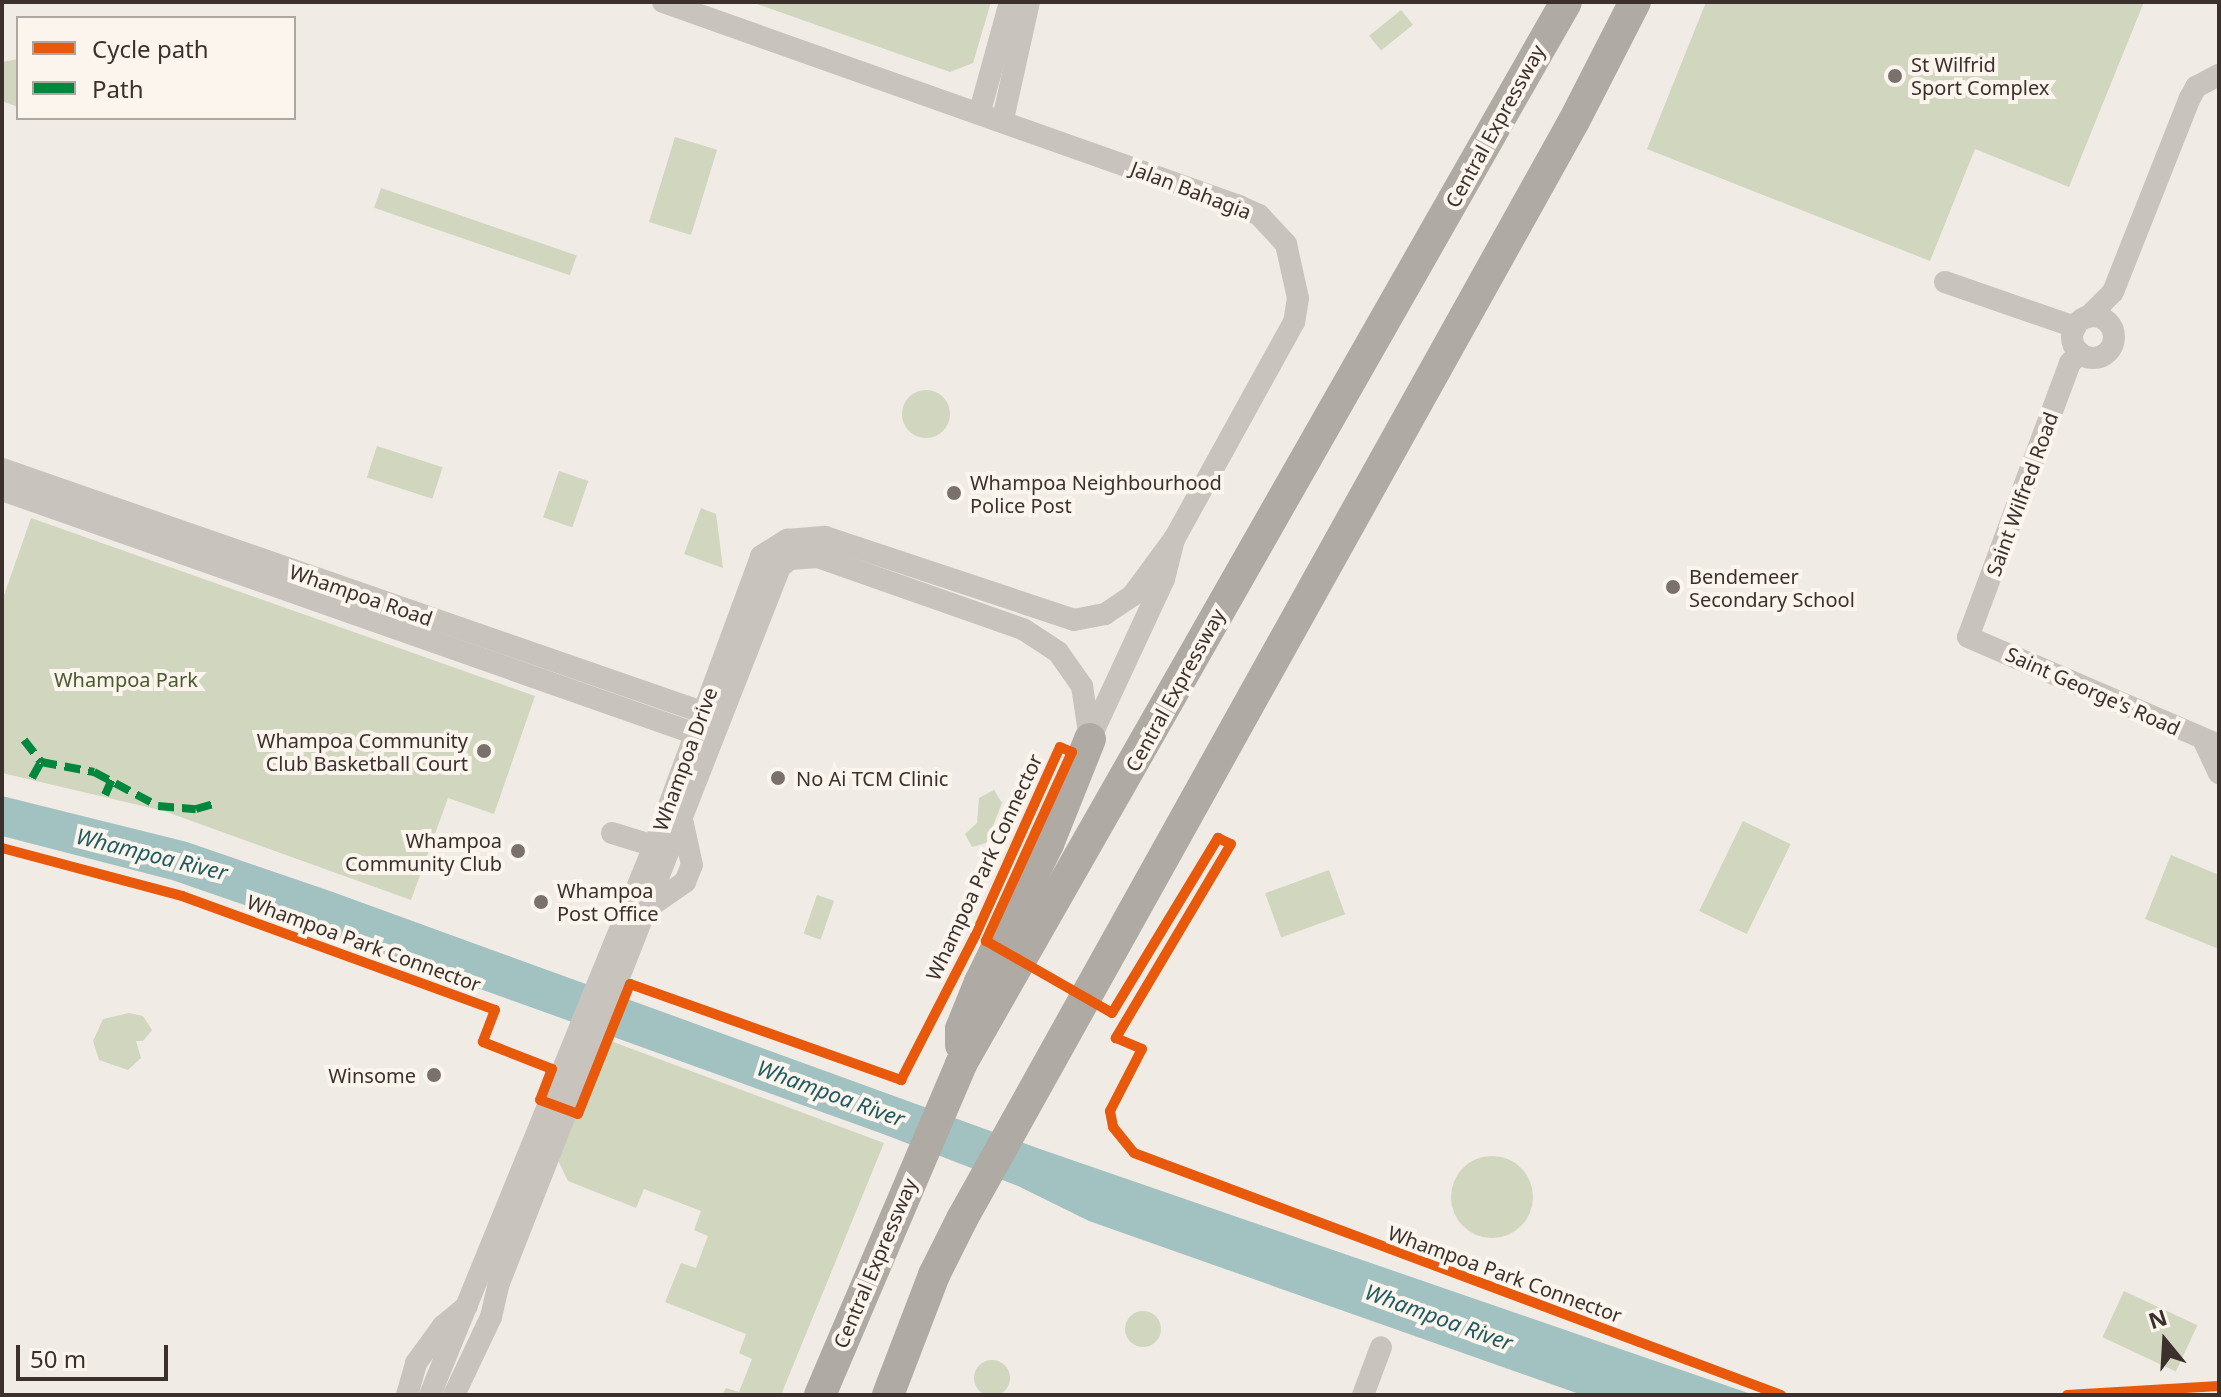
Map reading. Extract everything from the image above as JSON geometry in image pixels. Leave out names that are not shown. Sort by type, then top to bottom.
[{"type":"highway","name":"Central Expressway","points":[[820,1395],[956,1075],[1566,2]]},
{"type":"highway","points":[[888,1395],[934,1275],[962,1219],[1566,135],[1635,2]]},
{"type":"highway","points":[[956,1075],[967,1013],[1048,844],[1090,739]]},
{"type":"street","name":"Jalan Bahagia","points":[[663,2],[1003,119],[1239,206],[1259,215],[1286,244],[1298,298],[1294,322],[1174,539],[1164,579],[1090,739]]},
{"type":"street","points":[[980,111],[1010,2]]},
{"type":"street","points":[[1003,119],[1029,2]]},
{"type":"street","points":[[2113,292],[2082,322],[2073,341],[2080,353],[2104,355],[2114,334],[2113,292],[2190,98],[2196,87],[2219,75]]},
{"type":"street","points":[[1945,282],[2082,322],[2105,320],[2114,334]]},
{"type":"street","name":"Saint Wilfred Road","points":[[1968,637],[2070,363],[2080,353]]},
{"type":"street","name":"Whampoa Road","points":[[2,469],[712,715]]},
{"type":"street","name":"Whampoa Road","points":[[2,490],[704,737]]},
{"type":"street","name":"Whampoa Drive","points":[[430,1395],[617,963],[654,846],[712,715],[752,569],[761,556],[787,540],[825,537],[1074,620],[1105,614],[1125,601],[1174,539]]},
{"type":"street","name":"Whampoa Drive","points":[[712,715],[780,567],[790,559],[818,557],[1045,641],[1082,686],[1090,739]]},
{"type":"street","name":"Saint George's Road","points":[[1968,637],[2211,742]]},
{"type":"street","name":"Whampoa Drive","points":[[617,963],[649,907],[682,823],[704,737]]},
{"type":"street","points":[[2211,742],[2219,773]]},
{"type":"street","points":[[612,833],[654,846]]},
{"type":"street","name":"Whampoa Drive","points":[[454,1395],[491,1317],[499,1283],[586,1040]]},
{"type":"street","points":[[407,1395],[416,1363],[443,1326],[471,1303]]},
{"type":"street","points":[[1363,1395],[1381,1347]]},
{"type":"green space","points":[[751,2],[991,2],[973,63],[950,72]]},
{"type":"green space","name":"St Wilfrid Sport Complex","points":[[1706,2],[2144,2],[2069,187],[1975,149],[1930,261],[1647,149]]},
{"type":"green space","points":[[1401,10],[1413,25],[1381,51],[1369,36]]},
{"type":"green space","points":[[16,59],[16,106],[2,101],[2,62]]},
{"type":"green space","points":[[675,137],[717,150],[691,235],[649,222]]},
{"type":"green space","points":[[381,188],[577,255],[570,275],[374,208]]},
{"type":"green space","points":[[926,390],[943,397],[950,414],[943,431],[926,438],[909,431],[902,414],[909,397]]},
{"type":"green space","points":[[377,446],[443,467],[432,499],[367,477]]},
{"type":"green space","points":[[559,471],[588,481],[572,527],[543,517]]},
{"type":"green space","points":[[701,508],[716,514],[723,568],[684,554]]},
{"type":"green space","name":"Whampoa Park","points":[[31,518],[535,696],[494,814],[448,798],[411,900],[164,811],[2,773],[2,601]]},
{"type":"green space","points":[[994,790],[1002,803],[986,843],[972,847],[965,834],[977,823],[979,798]]},
{"type":"green space","points":[[1743,821],[1791,844],[1747,934],[1699,911]]},
{"type":"green space","points":[[2171,855],[2219,875],[2219,949],[2145,919]]},
{"type":"green space","points":[[1329,870],[1345,914],[1281,937],[1265,893]]},
{"type":"green space","points":[[817,895],[834,901],[821,940],[804,934]]},
{"type":"green space","points":[[129,1013],[143,1016],[152,1030],[143,1041],[136,1041],[141,1058],[128,1070],[99,1060],[93,1041],[103,1019]]},
{"type":"green space","points":[[600,1037],[884,1143],[781,1395],[722,1395],[726,1388],[739,1392],[752,1359],[739,1353],[746,1334],[665,1302],[681,1263],[696,1268],[708,1236],[694,1230],[701,1211],[644,1189],[636,1208],[568,1181],[556,1156]]},
{"type":"green space","points":[[1484,1156],[1500,1156],[1515,1163],[1526,1174],[1533,1197],[1530,1213],[1521,1226],[1500,1238],[1484,1238],[1469,1231],[1458,1220],[1451,1205],[1451,1189],[1458,1174],[1469,1163]]},
{"type":"green space","points":[[2124,1291],[2197,1325],[2176,1371],[2102,1337]]},
{"type":"green space","points":[[1143,1311],[1155,1317],[1161,1329],[1155,1341],[1143,1347],[1131,1341],[1125,1329],[1131,1317]]},
{"type":"green space","points":[[992,1360],[1005,1365],[1010,1378],[1005,1391],[992,1396],[979,1391],[974,1378],[979,1365]]},
{"type":"water","name":"Whampoa River","points":[[2,796],[187,842],[1040,1149],[1754,1395],[1582,1395],[1089,1221],[1018,1186],[883,1134],[311,928],[172,880],[2,836]]},
{"type":"marked path","points":[[24,740],[41,762],[94,772],[158,806],[196,809],[214,804]]},
{"type":"marked path","points":[[32,778],[41,762]]},
{"type":"marked path","points":[[105,795],[112,779]]},
{"type":"cycle path","name":"Whampoa Park Connector","points":[[2,848],[182,896],[495,1010],[483,1042],[552,1069],[540,1100],[578,1114],[630,984],[901,1080],[975,936],[1060,747],[1072,752],[986,941],[1112,1013],[1218,838],[1231,844],[1116,1038],[1142,1049],[1110,1111],[1113,1127],[1134,1153],[1781,1395]]},
{"type":"cycle path","points":[[2067,1395],[2219,1386]]},
{"type":"place","name":"St Wilfrid Sport Complex","points":[[1895,76]]},
{"type":"place","name":"Whampoa Neighbourhood Police Post","points":[[954,493]]},
{"type":"place","name":"Bendemeer Secondary School","points":[[1673,587]]},
{"type":"place","name":"Whampoa Community Club Basketball Court","points":[[484,751]]},
{"type":"place","name":"No Ai TCM Clinic","points":[[778,778]]},
{"type":"place","name":"Whampoa Community Club","points":[[518,851]]},
{"type":"place","name":"Whampoa Post Office","points":[[541,902]]},
{"type":"place","name":"Winsome","points":[[434,1075]]}]
